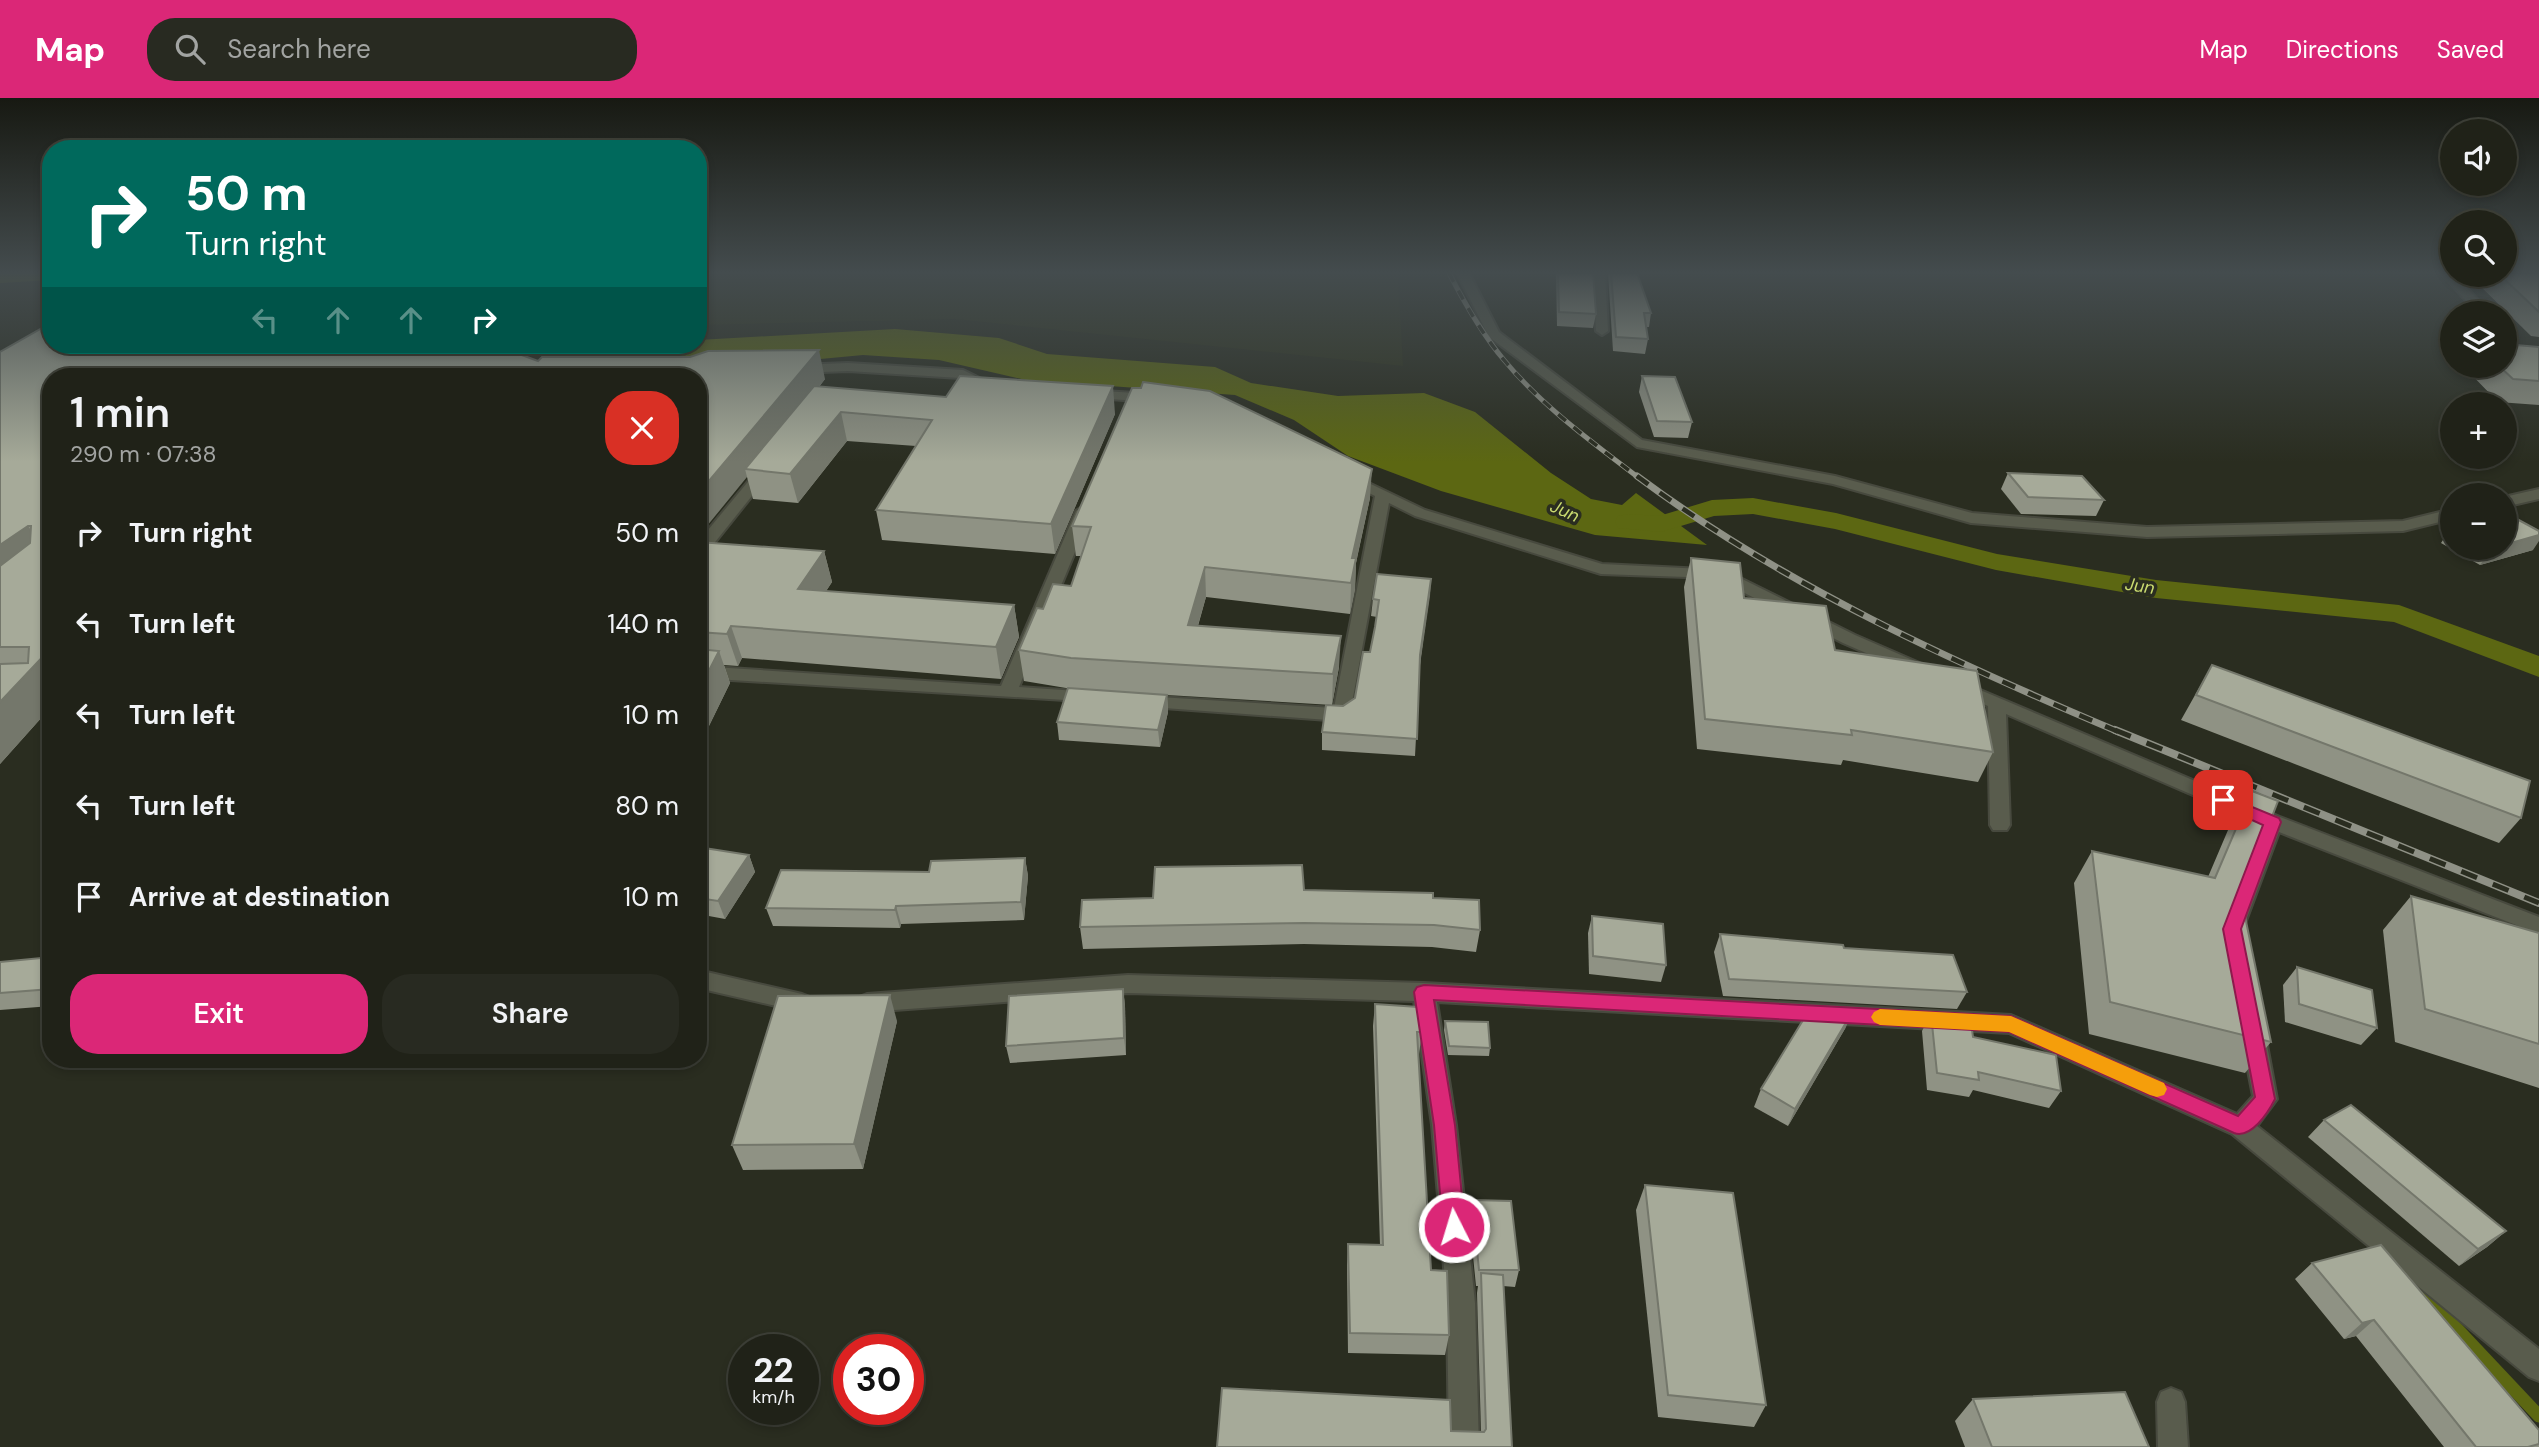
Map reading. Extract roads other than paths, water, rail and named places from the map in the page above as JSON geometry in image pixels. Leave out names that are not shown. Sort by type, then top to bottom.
[{"type":"street","points":[[1497,336],[1637,443],[1835,480],[1971,518],[2147,532],[2403,526],[2440,517]]},
{"type":"street","points":[[779,370],[848,367],[963,374],[989,387],[1015,389]]},
{"type":"street","points":[[831,387],[848,367]]},
{"type":"street","points":[[1067,392],[1129,403],[1165,399]]},
{"type":"street","points":[[707,542],[773,460]]},
{"type":"street","points":[[1340,473],[1420,513],[1601,569],[1718,573],[1849,639],[2273,822],[2539,926]]},
{"type":"street","points":[[2517,499],[2539,494]]},
{"type":"street","points":[[707,673],[1342,715],[1383,495]]},
{"type":"street","points":[[1008,691],[1089,499]]},
{"type":"street","points":[[1997,703],[2000,825]]},
{"type":"street","points":[[2235,942],[2232,929],[2273,822]]},
{"type":"street","points":[[707,981],[816,1007],[1128,984],[1424,992],[2011,1024],[2242,1126],[2539,1367]]},
{"type":"street","points":[[1424,992],[1444,1125],[1461,1303],[1464,1447]]},
{"type":"street","points":[[2242,1126],[2265,1099],[2247,1008]]},
{"type":"street","points":[[2171,1402],[2173,1447]]},
{"type":"water","points":[[770,336],[975,336],[999,338],[1047,354],[1215,367],[1251,383],[1338,396],[1424,393],[1475,412],[1551,473],[1591,499],[1622,505],[1636,493],[1707,545],[1595,535],[1441,491],[1348,456],[1294,420],[1235,395],[1026,380],[939,360],[863,355],[758,365],[595,360],[554,354],[707,354],[707,339]]},
{"type":"waterway","name":"Jun","points":[[1628,522],[1661,524],[1712,508],[1753,506],[1836,521],[1996,562],[2156,589],[2399,614],[2539,667]]},
{"type":"waterway","points":[[2411,1280],[2539,1416]]},
{"type":"railway","points":[[1486,336],[1535,393],[1568,423],[1639,478]]},
{"type":"railway","points":[[1637,476],[1750,552],[1809,586],[1931,649],[2119,732]]},
{"type":"railway","points":[[2115,730],[2539,903]]}]
